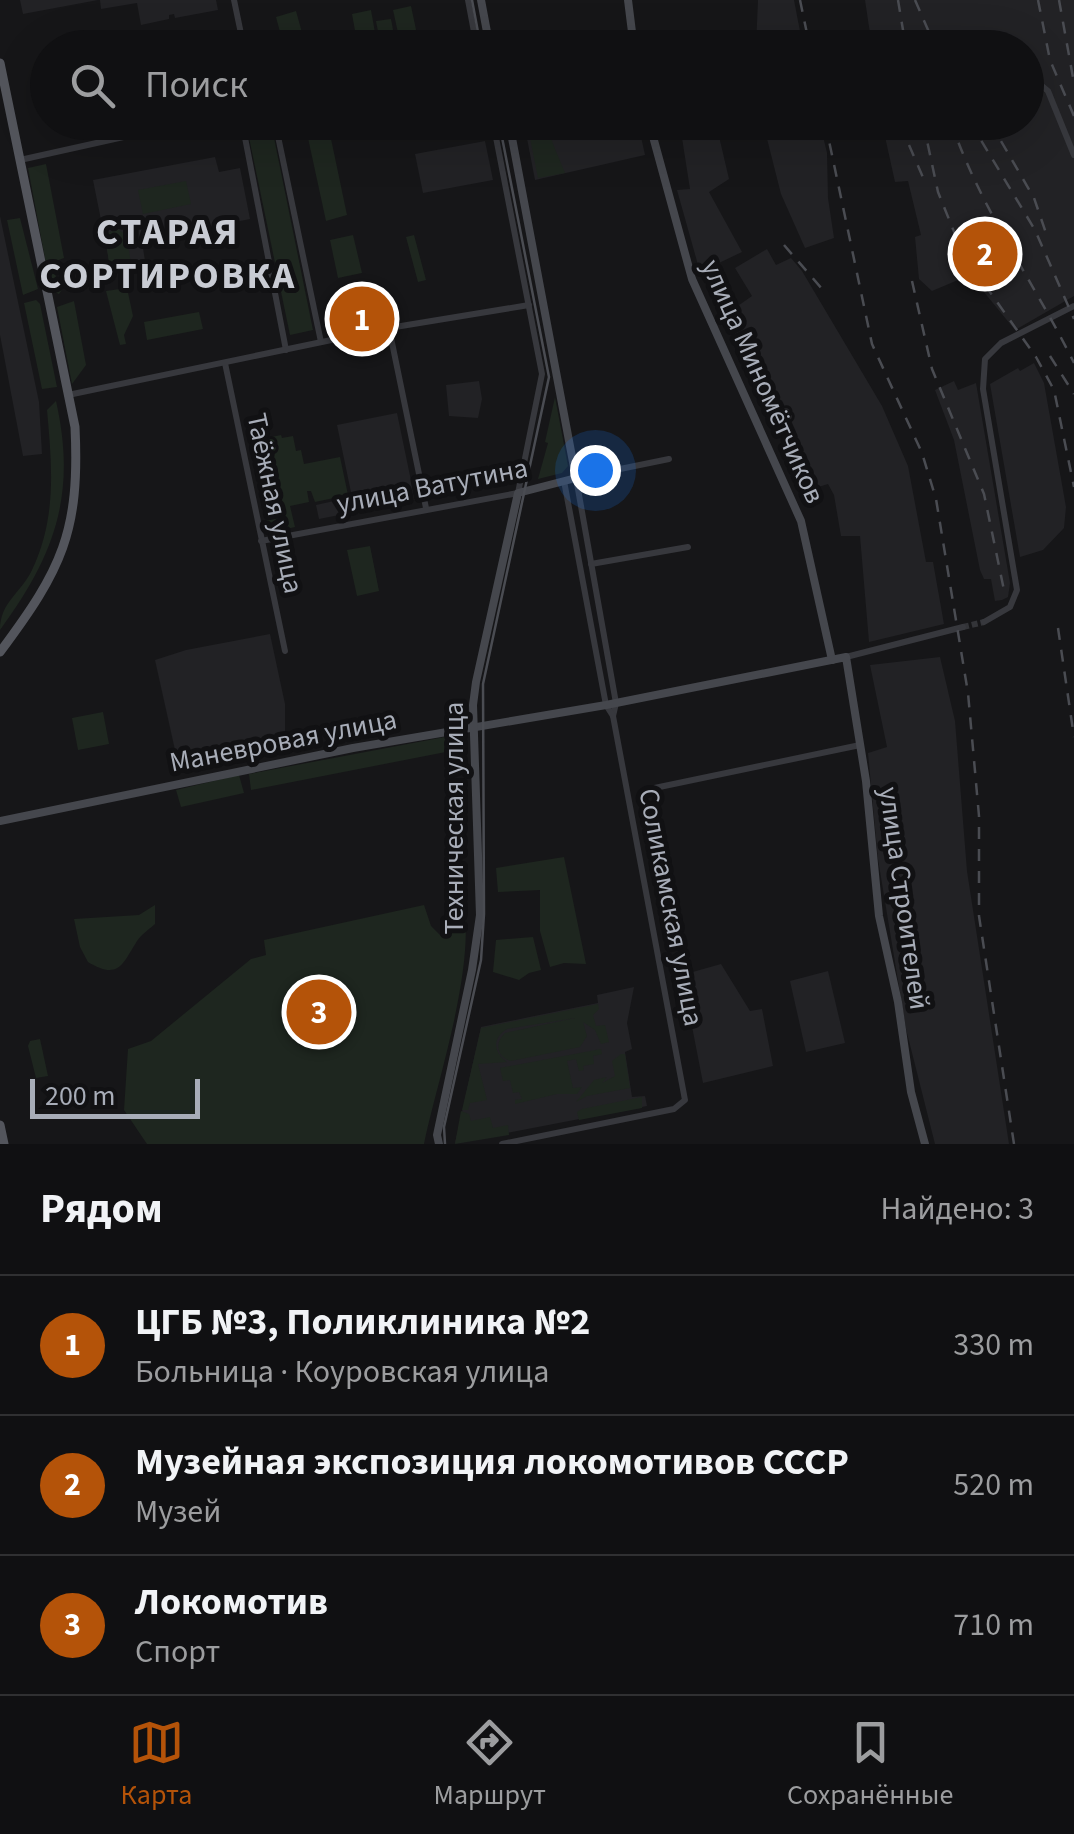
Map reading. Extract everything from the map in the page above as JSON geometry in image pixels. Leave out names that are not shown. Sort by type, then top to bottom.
[{"type":"main road","points":[[0,63],[3,93],[68,396],[76,457],[76,492],[70,524],[50,581],[0,652]]},
{"type":"main road","points":[[0,1125],[4,1144]]},
{"type":"street","points":[[234,0],[240,30]]},
{"type":"street","points":[[468,0],[474,30]]},
{"type":"street","points":[[481,0],[487,30]]},
{"type":"street","points":[[628,0],[631,30]]},
{"type":"street","points":[[1044,88],[1074,155]]},
{"type":"street","points":[[20,160],[110,140]]},
{"type":"street","points":[[245,140],[286,350]]},
{"type":"street","points":[[279,140],[321,342]]},
{"type":"street","points":[[497,140],[541,387],[518,493]]},
{"type":"street","points":[[512,140],[576,478]]},
{"type":"street","name":"улица Миномётчиков","points":[[654,140],[692,279],[801,521],[832,660]]},
{"type":"street","points":[[68,396],[390,328],[529,305]]},
{"type":"street","points":[[984,622],[1010,607],[1017,590],[983,389],[984,359],[1002,342],[1074,306]]},
{"type":"street","points":[[390,328],[426,508]]},
{"type":"street","name":"Таёжная улица","points":[[225,363],[285,651]]},
{"type":"street","name":"улица Ватутина","points":[[261,541],[518,493],[670,459]]},
{"type":"street","name":"Соликамская улица","points":[[528,1141],[682,1105],[685,1100],[613,716],[576,478]]},
{"type":"street","name":"Соликамская улица","points":[[564,481],[611,704]]},
{"type":"street","name":"Техническая улица","points":[[439,1144],[437,1135],[480,915],[476,682],[518,493]]},
{"type":"street","points":[[591,564],[688,547]]},
{"type":"street","name":"Маневровая улица","points":[[0,821],[306,757],[611,704],[832,660],[964,627]]},
{"type":"street","name":"улица Строителей","points":[[846,657],[879,916],[898,1002],[911,1092],[925,1144]]},
{"type":"street","points":[[645,790],[860,745]]},
{"type":"street","points":[[502,1144],[528,1141]]},
{"type":"shaded area","points":[[20,0],[98,0],[23,14]]},
{"type":"shaded area","points":[[100,0],[216,0],[218,10],[175,18],[174,14],[169,19],[141,25],[137,3],[101,9]]},
{"type":"shaded area","points":[[758,0],[794,0],[800,30],[757,30]]},
{"type":"shaded area","points":[[865,0],[1074,0],[1074,296],[1015,330],[970,275],[932,291],[919,279],[915,237],[921,235],[908,181],[895,182],[886,140],[1044,140],[1044,30],[869,30]]},
{"type":"shaded area","points":[[411,6],[416,30],[397,30],[393,10]]},
{"type":"shaded area","points":[[371,10],[375,30],[355,30],[352,14]]},
{"type":"shaded area","points":[[296,11],[301,30],[279,30],[276,17]]},
{"type":"shaded area","points":[[391,19],[393,30],[378,30],[376,21]]},
{"type":"shaded area","points":[[250,140],[274,140],[313,330],[290,335]]},
{"type":"shaded area","points":[[308,140],[331,140],[347,215],[326,221]]},
{"type":"shaded area","points":[[527,140],[642,140],[645,155],[535,180]]},
{"type":"shaded area","points":[[530,140],[552,140],[565,173],[538,178]]},
{"type":"shaded area","points":[[682,140],[720,140],[729,179],[709,192],[742,252],[700,272],[677,190],[690,189]]},
{"type":"shaded area","points":[[767,140],[824,140],[834,238],[805,248],[781,194]]},
{"type":"shaded area","points":[[485,141],[493,180],[423,193],[415,154]]},
{"type":"shaded area","points":[[215,157],[219,172],[240,168],[250,219],[142,241],[146,268],[112,275],[93,180]]},
{"type":"shaded area","points":[[46,164],[64,258],[53,262],[57,282],[63,288],[59,294],[51,290],[28,168]]},
{"type":"shaded area","points":[[186,181],[191,204],[143,214],[138,190]]},
{"type":"shaded area","points":[[0,216],[39,402],[42,454],[23,456],[0,335]]},
{"type":"shaded area","points":[[20,218],[38,289],[23,295],[7,220]]},
{"type":"shaded area","points":[[118,229],[127,236],[131,265],[126,274],[110,271],[105,234]]},
{"type":"shaded area","points":[[353,235],[362,273],[338,278],[330,240]]},
{"type":"shaded area","points":[[414,235],[426,280],[418,282],[406,237]]},
{"type":"shaded area","points":[[767,249],[776,265],[791,258],[802,271],[882,406],[908,466],[926,562],[933,562],[944,624],[869,642],[860,536],[841,536],[834,495],[828,484],[809,490],[784,438],[786,423],[773,389],[766,390],[725,315],[752,296],[735,268]]},
{"type":"shaded area","points":[[127,288],[133,316],[124,335],[126,344],[120,345],[106,291]]},
{"type":"shaded area","points":[[36,300],[57,387],[42,389],[24,303]]},
{"type":"shaded area","points":[[74,301],[86,365],[72,384],[57,307]]},
{"type":"shaded area","points":[[199,312],[203,329],[147,340],[144,322]]},
{"type":"shaded area","points":[[1034,363],[1044,383],[1066,507],[1064,528],[1043,550],[1020,557],[990,384]]},
{"type":"shaded area","points":[[479,381],[482,399],[478,418],[449,416],[446,385]]},
{"type":"shaded area","points":[[954,381],[958,390],[976,383],[1010,583],[1008,597],[1002,600],[995,601],[991,579],[984,579],[980,570],[954,440],[935,390]]},
{"type":"shaded area","points":[[555,397],[568,466],[562,473],[538,479],[548,443],[545,442]]},
{"type":"shaded area","points":[[56,401],[64,465],[56,522],[35,576],[0,630],[3,612],[32,570],[46,531],[51,471],[47,410]]},
{"type":"shaded area","points":[[397,413],[415,500],[319,519],[316,505],[352,497],[337,425]]},
{"type":"shaded area","points":[[293,436],[304,464],[340,457],[348,495],[315,502],[311,491],[307,491],[309,502],[290,506],[295,527],[269,533],[251,441]]},
{"type":"shaded area","points":[[370,546],[379,591],[357,596],[347,550]]},
{"type":"shaded area","points":[[270,634],[285,704],[285,743],[262,753],[179,768],[155,660]]},
{"type":"shaded area","points":[[940,657],[955,721],[967,871],[1009,1144],[935,1144],[906,1029],[878,859],[868,753],[887,747],[870,665]]},
{"type":"shaded area","points":[[103,712],[109,744],[78,750],[72,718]]},
{"type":"shaded area","points":[[450,736],[457,741],[457,760],[451,751],[251,790],[249,774]]},
{"type":"shaded area","points":[[239,775],[244,793],[181,807],[176,790]]},
{"type":"shaded area","points":[[564,857],[586,964],[550,967],[540,931],[540,890],[498,892],[496,868]]},
{"type":"shaded area","points":[[458,883],[465,909],[462,975],[424,1144],[147,1144],[124,1110],[128,1049],[151,1041],[251,959],[266,955],[264,940],[424,905],[431,926],[441,936],[453,918],[451,900]]},
{"type":"shaded area","points":[[155,905],[155,924],[119,967],[107,970],[88,962],[74,919],[139,915]]},
{"type":"shaded area","points":[[533,937],[541,970],[519,980],[493,972],[496,940]]},
{"type":"shaded area","points":[[721,964],[750,1011],[762,1009],[773,1066],[703,1083],[682,975]]},
{"type":"shaded area","points":[[828,971],[845,1043],[806,1052],[790,981]]},
{"type":"shaded area","points":[[634,987],[627,1023],[632,1049],[625,1052],[632,1097],[645,1096],[647,1106],[455,1143],[481,1027],[598,1003],[597,995]]},
{"type":"shaded area","points":[[598,1004],[593,1015],[596,1026],[605,1025],[609,1042],[601,1044],[595,1030],[583,1022],[587,1036],[580,1047],[511,1061],[499,1049],[505,1033],[575,1018],[507,1029],[496,1045],[499,1054],[507,1062],[478,1064],[487,1100],[470,1103],[468,1110],[462,1110],[481,1028]]},
{"type":"shaded area","points":[[40,1039],[48,1076],[36,1078],[28,1046],[30,1041]]},
{"type":"shaded area","points":[[601,1049],[602,1054],[593,1056],[594,1064],[583,1066],[584,1070],[579,1071],[576,1059],[567,1061],[573,1088],[582,1087],[577,1094],[557,1094],[515,1104],[515,1100],[522,1099],[519,1092],[513,1093],[510,1080],[503,1081],[500,1068]]},
{"type":"shaded area","points":[[625,1054],[630,1088],[587,1096],[576,1102],[594,1080],[607,1077],[602,1083],[615,1076],[612,1061]]},
{"type":"shaded area","points":[[642,1097],[642,1108],[579,1120],[577,1112],[582,1109]]},
{"type":"shaded area","points":[[461,1111],[469,1114],[471,1121],[490,1117],[493,1128],[508,1125],[509,1135],[455,1144]]},
{"type":"tunnel","points":[[963,627],[984,622]]},
{"type":"tram line","points":[[472,0],[478,30]]},
{"type":"tram line","points":[[445,1144],[444,1127],[481,960],[483,684],[549,377],[503,140]]},
{"type":"railway","points":[[800,0],[806,30]]},
{"type":"railway","points":[[898,0],[903,30]]},
{"type":"railway","points":[[915,0],[928,30]]},
{"type":"railway","points":[[1038,0],[1050,60],[1074,116]]},
{"type":"railway","points":[[1059,0],[1074,83]]},
{"type":"railway","points":[[829,140],[872,344],[922,453],[936,499],[968,693],[979,816],[979,916],[1014,1144]]},
{"type":"railway","points":[[927,140],[938,192],[963,254],[1036,357],[1054,390],[1074,487]]},
{"type":"railway","points":[[958,140],[992,215],[1074,363]]},
{"type":"railway","points":[[981,140],[1035,230],[1074,319]]},
{"type":"railway","points":[[1000,140],[1034,198],[1046,233]]},
{"type":"railway","points":[[909,145],[925,182]]},
{"type":"railway","points":[[784,245],[823,290]]},
{"type":"railway","points":[[912,281],[932,369],[984,494],[1004,590]]},
{"type":"railway","points":[[1050,356],[1074,394]]},
{"type":"railway","points":[[1058,628],[1074,737]]},
{"type":"place","name":"Музейная экспозиция локомотивов СССР","points":[[985,254]]},
{"type":"place","name":"ЦГБ №3, Поликлиника №2","points":[[362,319]]},
{"type":"place","name":"Локомотив","points":[[319,1012]]},
{"type":"district","name":"СТАРАЯ СОРТИРОВКА","points":[[168,253]]}]
